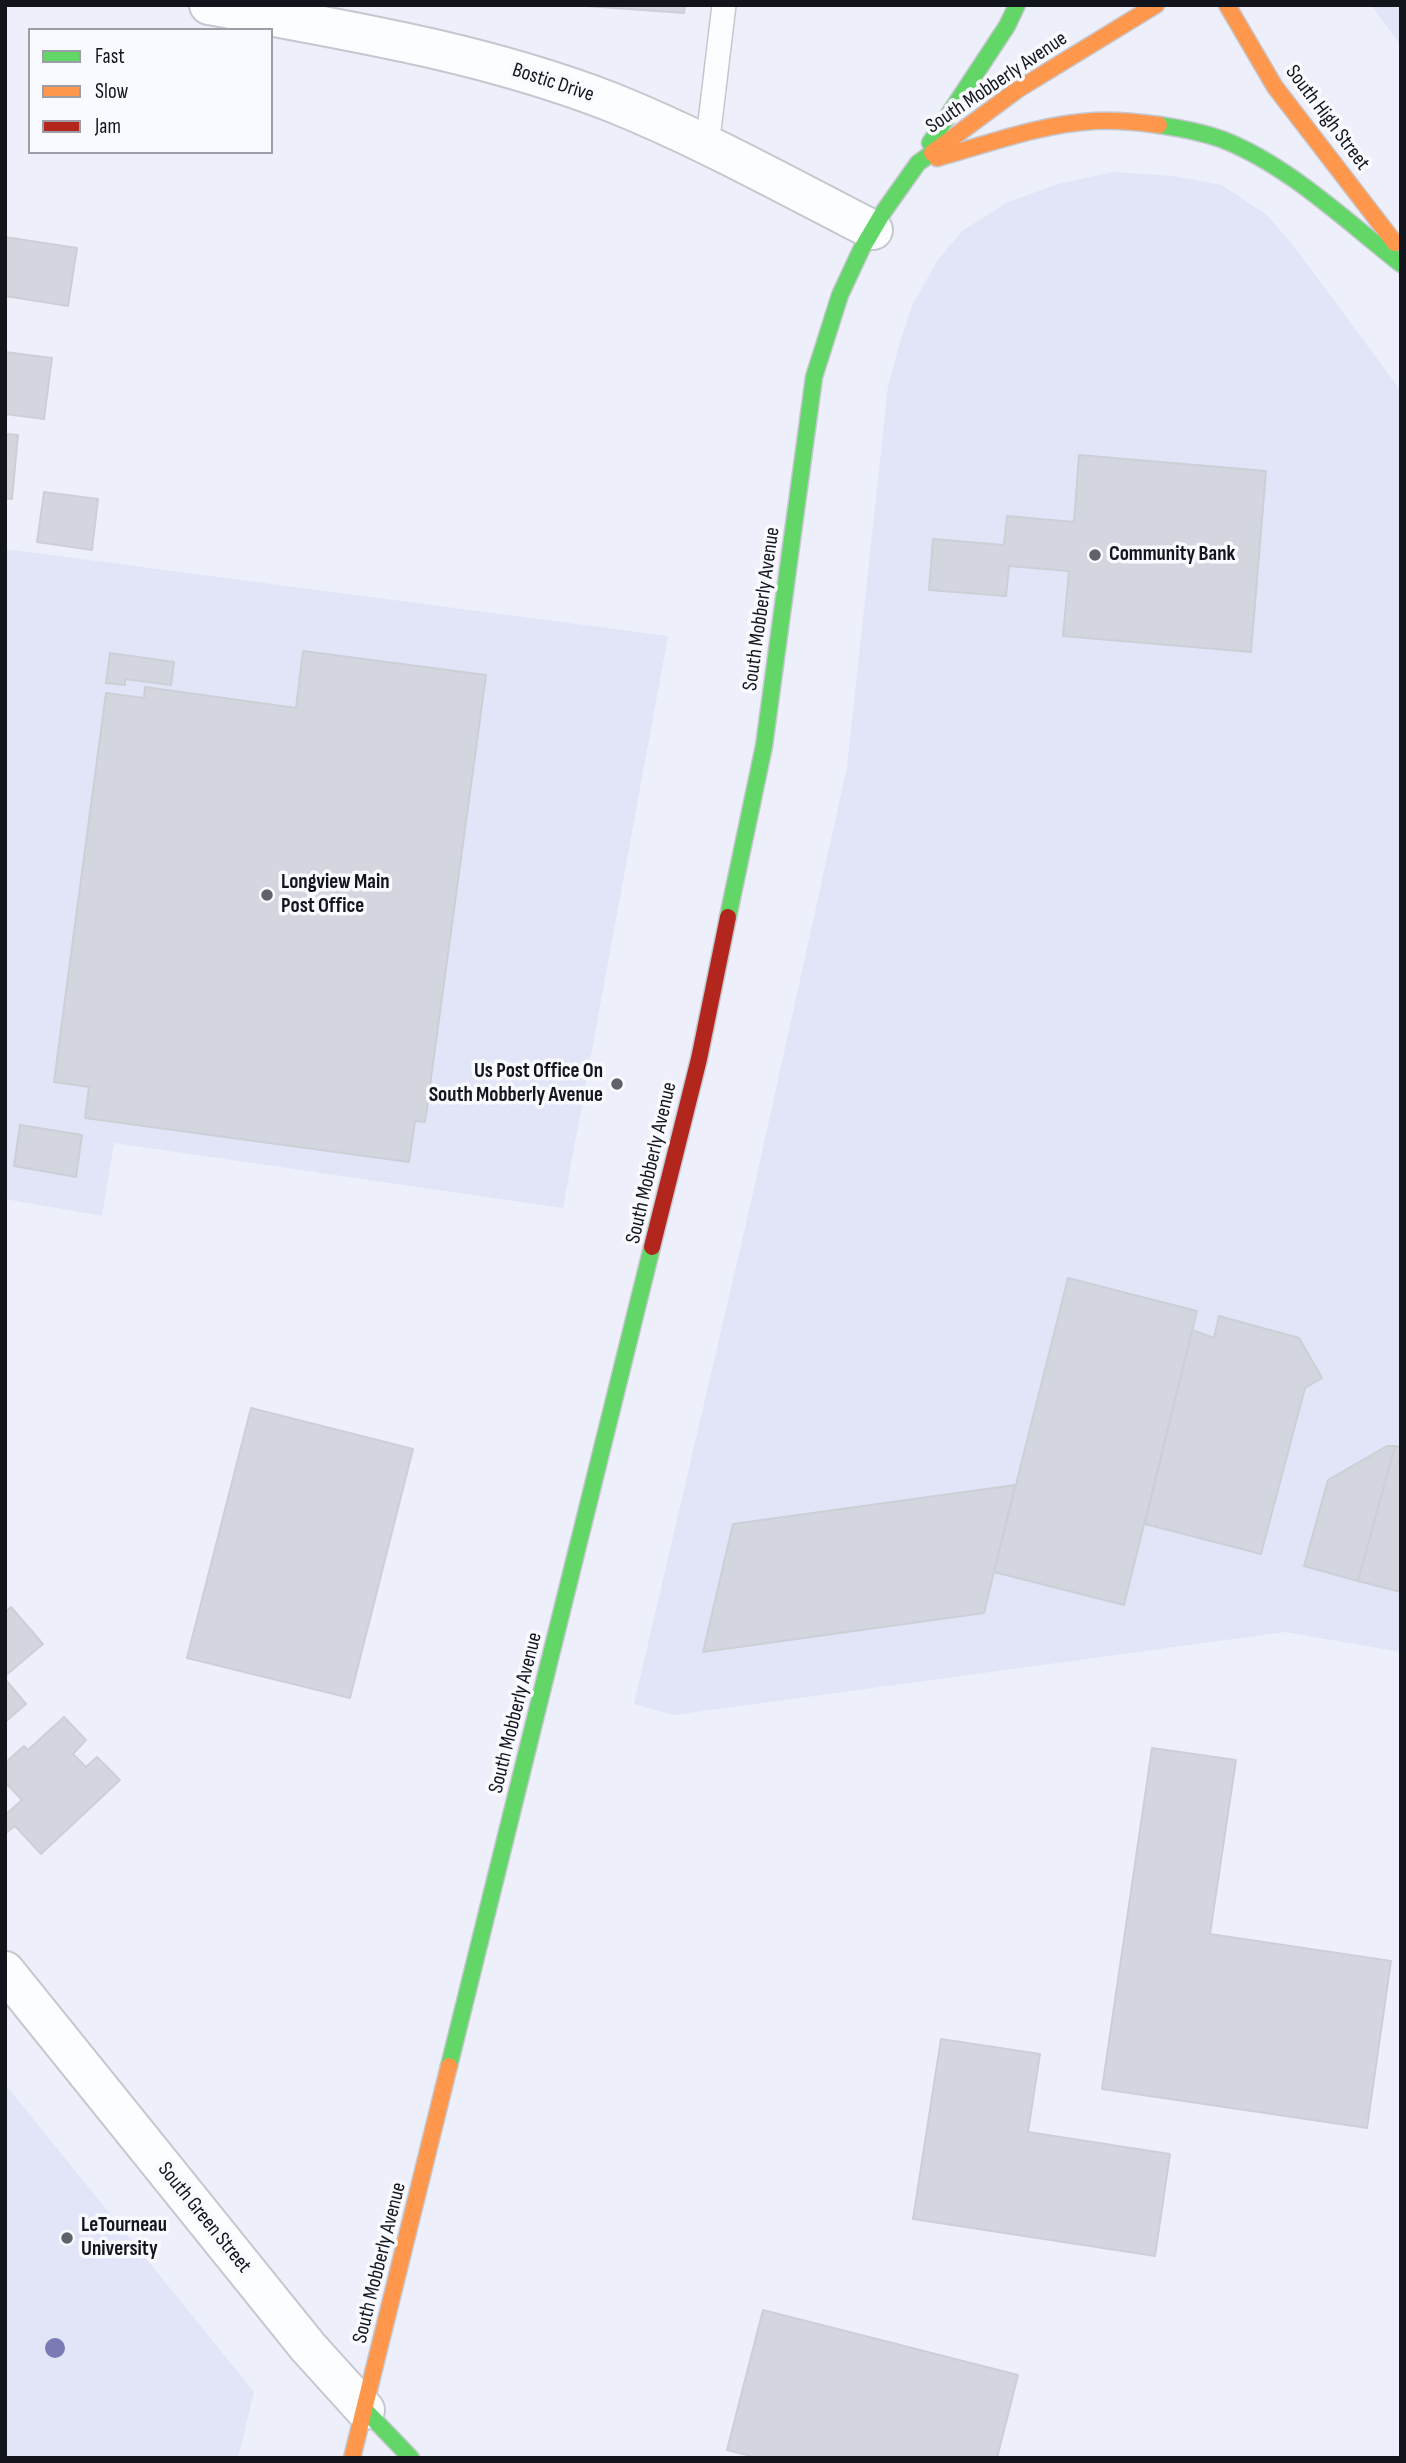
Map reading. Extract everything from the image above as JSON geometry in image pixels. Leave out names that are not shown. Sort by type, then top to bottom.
[{"type":"main road","points":[[918,163],[1007,26],[1017,5]]},
{"type":"main road","name":"South Mobberly Avenue","points":[[352,2458],[699,1059],[764,746],[814,377],[840,295],[873,230],[918,163],[1017,90],[1156,5]]},
{"type":"main road","name":"South High Street","points":[[1227,5],[1275,87],[1401,250]]},
{"type":"main road","points":[[918,163],[1079,123],[1127,121],[1162,126],[1236,145],[1275,168],[1401,264]]},
{"type":"main road","name":"South Green Street","points":[[365,2410],[411,2458]]},
{"type":"street","name":"Bostic Drive","points":[[209,5],[376,35],[486,61],[610,102],[873,230]]},
{"type":"street","name":"South Green Street","points":[[5,1970],[308,2347],[365,2410]]},
{"type":"lane","points":[[707,147],[724,5]]},
{"type":"shaded area","points":[[1371,5],[1401,5],[1401,46]]},
{"type":"shaded area","points":[[1113,172],[1173,176],[1222,185],[1267,215],[1293,245],[1401,391],[1401,1652],[1285,1632],[674,1715],[634,1704],[751,1202],[847,767],[888,386],[900,342],[912,306],[937,261],[962,231],[1008,202],[1058,184]]},
{"type":"shaded area","points":[[5,549],[668,636],[563,1208],[114,1143],[102,1216],[5,1199]]},
{"type":"shaded area","name":"LeTourneau University","points":[[5,2084],[254,2392],[238,2458],[5,2458]]},
{"type":"building","points":[[572,5],[685,5],[684,13]]},
{"type":"building","points":[[5,237],[77,248],[68,306],[5,296]]},
{"type":"building","points":[[5,352],[52,358],[44,419],[5,414]]},
{"type":"building","points":[[5,434],[18,435],[12,499],[5,498]]},
{"type":"building","name":"Community Bank","points":[[1079,455],[1266,471],[1251,652],[1063,636],[1069,571],[1009,566],[1006,596],[929,590],[933,539],[1004,545],[1007,516],[1074,522]]},
{"type":"building","points":[[44,492],[98,499],[92,550],[37,542]]},
{"type":"building","name":"Longview Main Post Office","points":[[303,651],[486,675],[425,1122],[415,1121],[409,1162],[85,1118],[89,1087],[54,1082],[106,693],[144,698],[145,687],[296,708]]},
{"type":"building","points":[[110,653],[174,662],[171,685],[125,679],[125,685],[106,683]]},
{"type":"building","points":[[20,1125],[82,1135],[76,1177],[14,1166]]},
{"type":"building","points":[[1068,1278],[1197,1311],[1124,1605],[994,1572]]},
{"type":"building","points":[[1219,1316],[1299,1338],[1322,1378],[1305,1388],[1261,1554],[1145,1524],[1192,1330],[1214,1338]]},
{"type":"building","points":[[251,1408],[413,1449],[350,1698],[187,1658]]},
{"type":"building","points":[[1387,1446],[1395,1446],[1358,1581],[1304,1566],[1328,1480]]},
{"type":"building","points":[[1395,1446],[1401,1447],[1401,1592],[1358,1581]]},
{"type":"building","points":[[1015,1485],[984,1613],[703,1652],[733,1524]]},
{"type":"building","points":[[11,1607],[43,1644],[5,1676],[5,1613]]},
{"type":"building","points":[[5,1679],[26,1704],[5,1722]]},
{"type":"building","points":[[64,1717],[86,1740],[73,1754],[86,1767],[97,1757],[120,1780],[41,1854],[15,1826],[7,1832],[5,1830],[5,1815],[22,1800],[5,1782],[5,1763],[24,1746],[28,1750]]},
{"type":"building","points":[[1152,1748],[1236,1760],[1210,1934],[1391,1961],[1367,2128],[1102,2089]]},
{"type":"building","points":[[941,2039],[1040,2054],[1028,2132],[1170,2154],[1155,2256],[913,2219]]},
{"type":"building","points":[[763,2310],[1018,2375],[997,2458],[759,2458],[727,2450]]},
{"type":"traffic: fast","points":[[930,143],[1007,26],[1017,5]]},
{"type":"traffic: fast","points":[[1159,125],[1221,139],[1269,163],[1315,195],[1401,264]]},
{"type":"traffic: fast","points":[[728,917],[764,746],[814,377],[840,295],[861,250],[884,211],[918,163],[932,153]]},
{"type":"traffic: fast","points":[[449,2066],[652,1247]]},
{"type":"traffic: fast","points":[[365,2410],[411,2458]]},
{"type":"traffic: slow","points":[[932,153],[1017,90],[1156,5]]},
{"type":"traffic: slow","points":[[1227,5],[1275,87],[1395,243]]},
{"type":"traffic: slow","points":[[937,158],[1015,135],[1074,123],[1110,121],[1159,125]]},
{"type":"traffic: slow","points":[[352,2458],[449,2066]]},
{"type":"traffic: jam","points":[[652,1247],[699,1059],[728,917]]},
{"type":"place","name":"Community Bank","points":[[1095,555]]},
{"type":"place","name":"Longview Main Post Office","points":[[267,895]]},
{"type":"place","name":"Us Post Office On South Mobberly Avenue","points":[[617,1084]]},
{"type":"place","name":"LeTourneau University","points":[[67,2238]]}]
